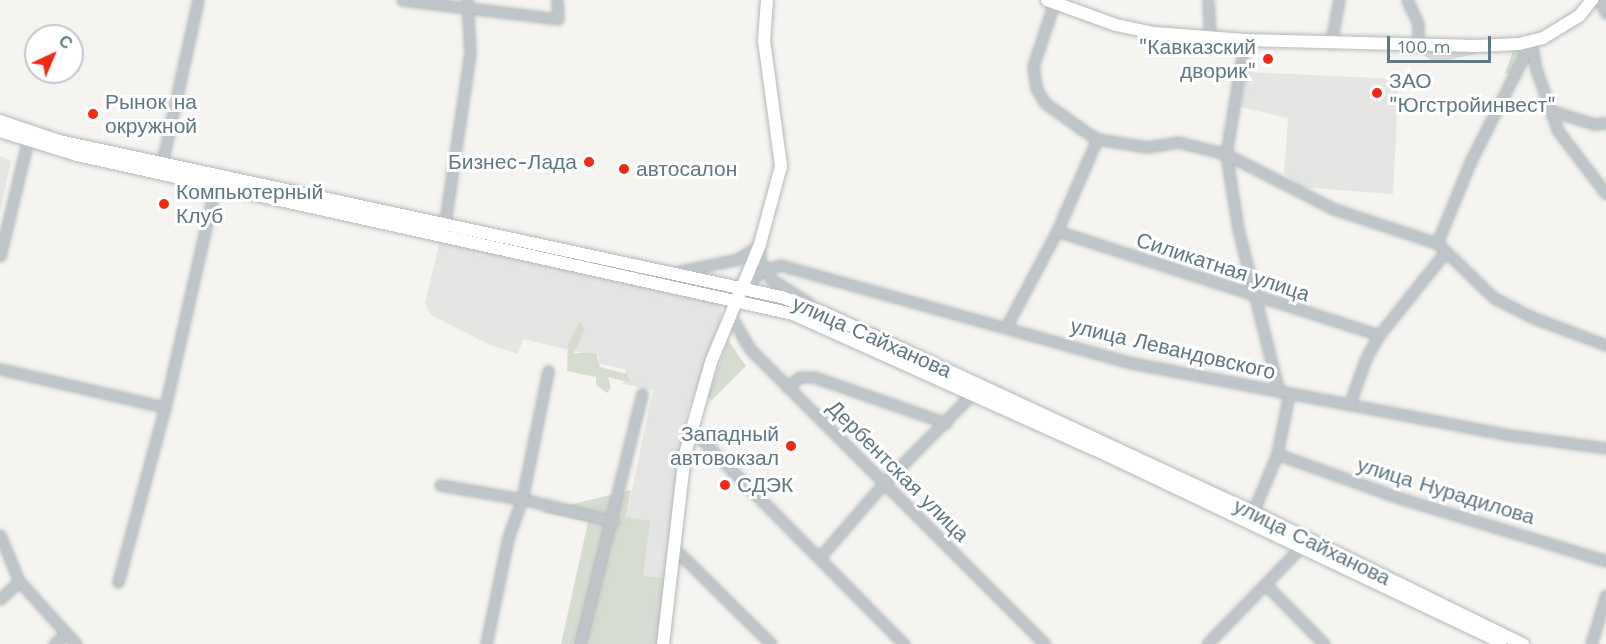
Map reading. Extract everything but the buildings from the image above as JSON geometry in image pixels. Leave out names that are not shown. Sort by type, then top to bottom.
[{"type":"main road","points":[[663,644],[673,547],[691,429],[711,362],[732,318],[760,244],[781,166],[764,41],[767,0]]},
{"type":"main road","points":[[1050,1],[1133,30],[1245,40],[1418,45],[1531,42],[1568,25],[1592,0]]},
{"type":"main road","points":[[0,121],[28,137]]},
{"type":"main road","points":[[0,131],[444,231]]},
{"type":"main road","name":"улица Сайханова","points":[[444,231],[745,286],[822,312],[976,389],[1523,644]]},
{"type":"main road","name":"улица Сайханова","points":[[444,231],[793,314],[976,389],[1253,512],[1305,543],[1505,644]]},
{"type":"street","points":[[161,168],[198,0]]},
{"type":"street","points":[[402,0],[468,3],[558,19],[557,0]]},
{"type":"street","points":[[1208,0],[1210,38]]},
{"type":"street","points":[[1331,42],[1339,0]]},
{"type":"street","points":[[1407,0],[1418,24],[1418,45]]},
{"type":"street","points":[[1599,0],[1606,13]]},
{"type":"street","points":[[1050,1],[1033,66],[1036,88],[1045,103],[1097,139],[1147,147],[1178,142],[1226,154],[1334,209],[1437,243],[1494,298],[1534,318],[1606,345]]},
{"type":"street","points":[[444,231],[470,53],[468,3]]},
{"type":"street","points":[[1245,40],[1226,154],[1238,229],[1258,299],[1279,392]]},
{"type":"street","points":[[1531,42],[1536,69],[1558,131],[1606,194]]},
{"type":"street","points":[[1437,243],[1471,160],[1531,42]]},
{"type":"street","points":[[1552,111],[1594,124],[1606,123]]},
{"type":"street","points":[[0,256],[28,137]]},
{"type":"street","points":[[1006,327],[1057,231],[1097,139]]},
{"type":"street","points":[[118,582],[165,407],[216,181]]},
{"type":"street","name":"Силикатная улица","points":[[1057,231],[1258,299],[1378,335]]},
{"type":"street","points":[[672,273],[738,259],[760,244],[763,270],[822,312]]},
{"type":"street","points":[[1349,405],[1366,358],[1378,335],[1446,251]]},
{"type":"street","name":"улица Левандовского","points":[[763,270],[780,265],[1132,363],[1349,405],[1606,448]]},
{"type":"street","points":[[745,286],[763,270]]},
{"type":"street","name":"Дербентская улица","points":[[732,318],[750,349],[1045,644]]},
{"type":"street","points":[[0,369],[165,407]]},
{"type":"street","points":[[486,644],[508,538],[522,499],[548,371]]},
{"type":"street","points":[[787,387],[800,377],[814,377],[946,423]]},
{"type":"street","points":[[819,558],[884,483],[946,423],[976,389]]},
{"type":"street","points":[[580,644],[613,520],[642,394]]},
{"type":"street","points":[[1253,512],[1277,454],[1289,394]]},
{"type":"street","points":[[691,429],[903,644]]},
{"type":"street","name":"улица Нурадилова","points":[[1277,454],[1400,498],[1606,561]]},
{"type":"street","points":[[440,485],[522,499],[613,520]]},
{"type":"street","points":[[0,535],[3,552],[19,581],[76,644]]},
{"type":"street","points":[[1207,644],[1305,543]]},
{"type":"street","points":[[673,547],[771,644]]},
{"type":"street","points":[[0,599],[19,581]]},
{"type":"street","points":[[1266,585],[1324,644]]},
{"type":"street","points":[[1591,644],[1606,595]]},
{"type":"street","points":[[54,644],[65,634]]},
{"type":"shaded area","points":[[1421,48],[1491,50],[1436,63],[1420,53]]},
{"type":"shaded area","points":[[1514,48],[1520,51],[1520,59],[1509,74],[1505,73]]},
{"type":"shaded area","points":[[1247,72],[1399,79],[1393,194],[1299,187],[1284,173],[1288,118],[1240,107]]},
{"type":"shaded area","points":[[0,156],[11,161],[0,212]]},
{"type":"shaded area","points":[[440,240],[721,304],[721,318],[686,417],[666,578],[643,576],[626,518],[653,390],[623,384],[626,370],[598,363],[599,357],[523,339],[518,354],[490,345],[431,315],[425,303]]},
{"type":"shaded area","points":[[580,321],[585,330],[574,353],[596,353],[600,367],[627,374],[631,383],[608,377],[611,388],[607,393],[596,385],[596,377],[567,371],[568,344]]},
{"type":"shaded area","points":[[728,340],[746,366],[711,401],[708,396]]},
{"type":"shaded area","points":[[631,490],[626,517],[650,521],[643,576],[666,578],[659,644],[561,644],[588,522],[540,512]]},
{"type":"place","name":"\"Кавказский дворик\"","points":[[1268,59]]},
{"type":"place","name":"ЗАО \"Югстройинвест\"","points":[[1377,93]]},
{"type":"place","name":"Рынок на окружной","points":[[93,114]]},
{"type":"place","name":"Бизнес-Лада","points":[[589,162]]},
{"type":"place","name":"автосалон","points":[[624,169]]},
{"type":"place","name":"Компьютерный Клуб","points":[[164,204]]},
{"type":"place","name":"Западный автовокзал","points":[[791,446]]},
{"type":"place","name":"СДЭК","points":[[725,485]]}]
